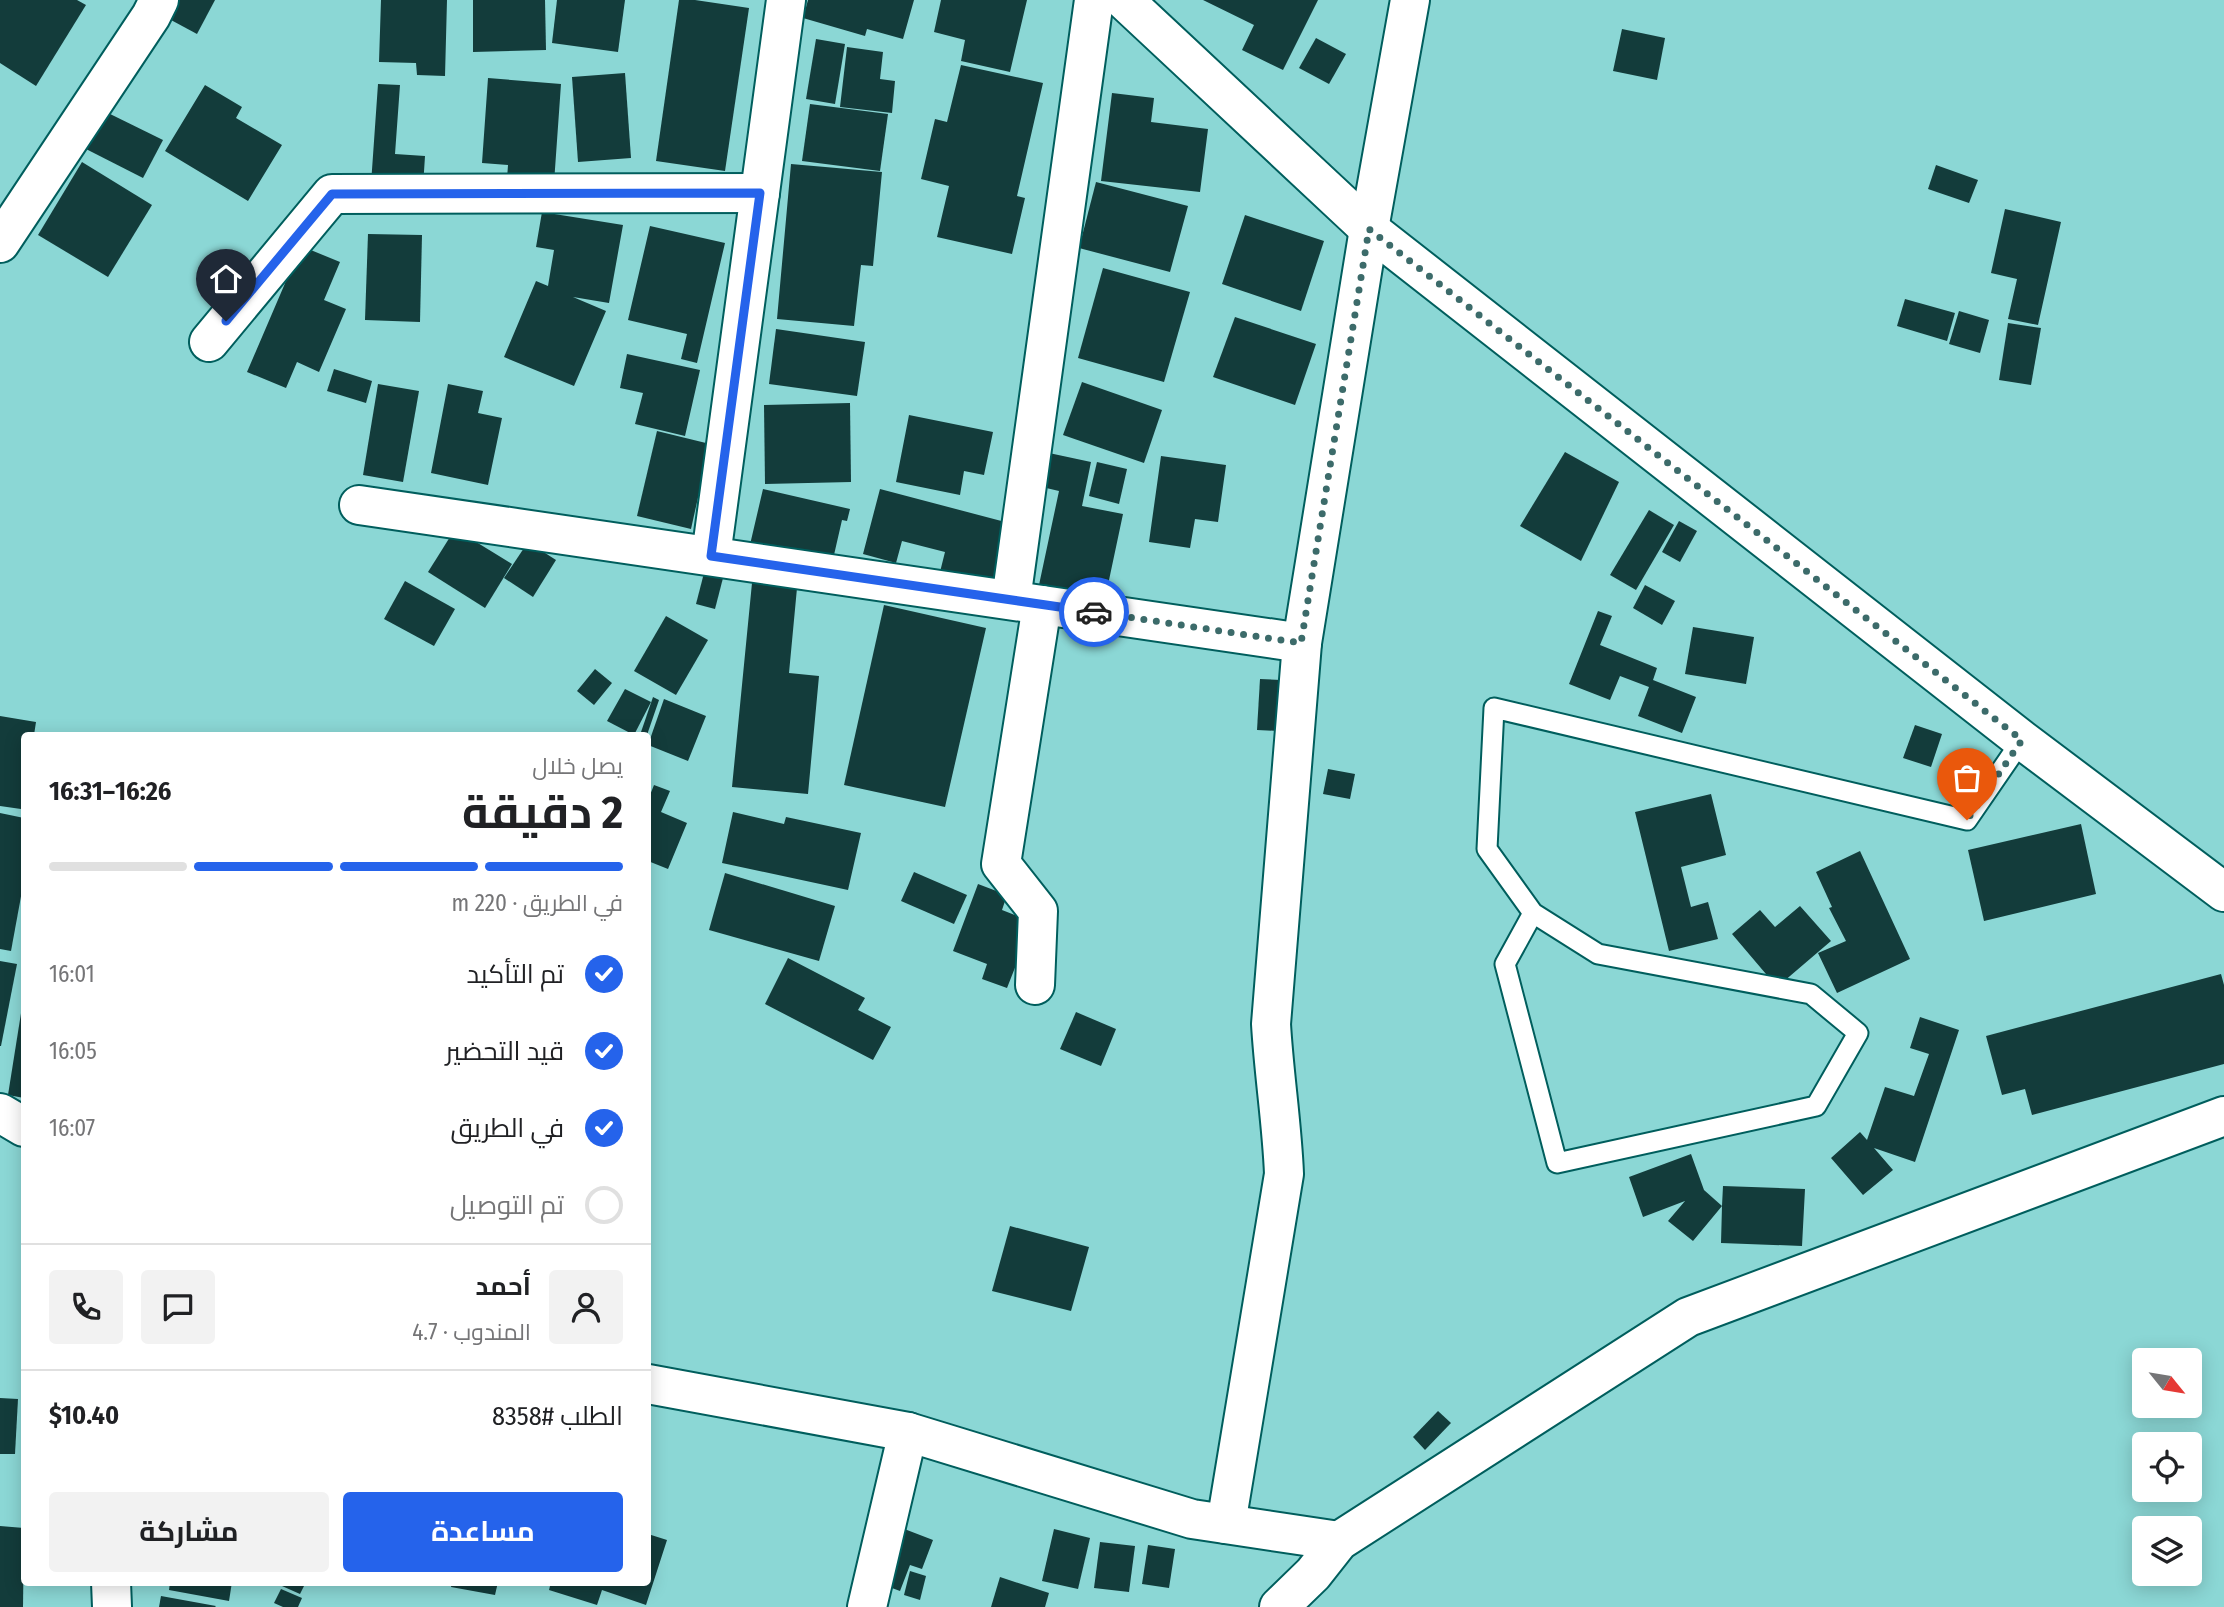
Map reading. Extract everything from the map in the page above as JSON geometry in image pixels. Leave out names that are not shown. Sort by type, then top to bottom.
[{"type":"street","points":[[0,243],[159,0]]},
{"type":"street","points":[[711,556],[786,0]]},
{"type":"street","points":[[1035,985],[1038,911],[1002,864],[1026,603],[1094,0]]},
{"type":"street","points":[[1124,0],[1369,229],[2022,740],[2224,892]]},
{"type":"street","points":[[1226,1524],[1284,1174],[1282,1125],[1274,1078],[1270,1024],[1301,643],[1369,229],[1410,0]]},
{"type":"street","points":[[209,342],[332,194],[760,193]]},
{"type":"street","points":[[359,505],[1301,643]]},
{"type":"street","points":[[0,1113],[21,1125]]},
{"type":"street","points":[[1279,1607],[1313,1574],[1339,1541],[1688,1317],[2224,1116]]},
{"type":"street","points":[[651,1385],[908,1432],[1192,1519],[1339,1541]]},
{"type":"street","points":[[867,1607],[908,1432]]},
{"type":"street","points":[[111,1586],[112,1607]]},
{"type":"lane","points":[[1533,913],[1505,964],[1557,1163],[1816,1106],[1858,1033],[1811,994],[1598,954],[1533,913],[1487,849],[1494,708],[1967,820],[2022,740]]},
{"type":"building","points":[[0,0],[77,0],[86,5],[36,86],[0,63]]},
{"type":"building","points":[[149,0],[215,0],[197,34],[145,6]]},
{"type":"building","points":[[381,0],[447,0],[445,76],[417,75],[416,63],[379,62]]},
{"type":"building","points":[[473,0],[545,0],[546,50],[473,52]]},
{"type":"building","points":[[557,0],[625,0],[618,52],[552,43]]},
{"type":"building","points":[[679,0],[749,8],[725,171],[656,161]]},
{"type":"building","points":[[808,0],[914,0],[903,39],[867,29],[865,36],[803,18]]},
{"type":"building","points":[[941,0],[1027,0],[1010,72],[961,61],[965,40],[934,32]]},
{"type":"building","points":[[1203,0],[1318,0],[1283,70],[1242,50],[1254,25]]},
{"type":"building","points":[[1622,29],[1665,38],[1657,80],[1613,71]]},
{"type":"building","points":[[1316,38],[1346,54],[1329,84],[1299,68]]},
{"type":"building","points":[[816,39],[845,44],[835,104],[806,99]]},
{"type":"building","points":[[847,47],[883,52],[880,79],[895,81],[892,113],[840,107]]},
{"type":"building","points":[[961,65],[1043,83],[1017,196],[1025,198],[1012,254],[937,237],[949,186],[921,179],[935,119],[947,122]]},
{"type":"building","points":[[625,73],[631,158],[578,162],[572,77]]},
{"type":"building","points":[[488,78],[561,84],[554,183],[507,179],[508,165],[482,163]]},
{"type":"building","points":[[378,84],[400,85],[395,154],[425,156],[423,187],[371,184]]},
{"type":"building","points":[[205,85],[242,107],[236,118],[282,145],[248,201],[165,151]]},
{"type":"building","points":[[1112,93],[1154,98],[1151,122],[1208,129],[1200,192],[1101,181]]},
{"type":"building","points":[[810,104],[888,114],[880,171],[802,161]]},
{"type":"building","points":[[104,111],[163,140],[143,178],[86,149]]},
{"type":"building","points":[[82,162],[152,205],[108,277],[38,235]]},
{"type":"building","points":[[791,164],[882,172],[873,266],[861,265],[854,326],[777,319]]},
{"type":"building","points":[[1936,165],[1978,180],[1969,203],[1928,189]]},
{"type":"building","points":[[1096,182],[1188,206],[1170,272],[1079,248]]},
{"type":"building","points":[[2005,209],[2061,222],[2038,325],[2008,319],[2017,279],[1991,273]]},
{"type":"building","points":[[542,212],[623,225],[609,303],[573,297],[606,311],[574,386],[504,357],[536,281],[548,286],[554,250],[536,247]]},
{"type":"building","points":[[1245,215],[1324,241],[1301,311],[1222,284]]},
{"type":"building","points":[[650,226],[725,243],[697,363],[681,359],[687,334],[628,320]]},
{"type":"building","points":[[368,234],[422,235],[420,322],[365,320]]},
{"type":"building","points":[[301,246],[340,262],[324,300],[346,309],[319,372],[297,362],[286,388],[247,372]]},
{"type":"building","points":[[1103,268],[1190,292],[1164,382],[1078,358]]},
{"type":"building","points":[[1905,299],[1955,313],[1947,341],[1897,326]]},
{"type":"building","points":[[1959,311],[1989,320],[1980,353],[1949,344]]},
{"type":"building","points":[[1235,317],[1316,344],[1295,405],[1213,377]]},
{"type":"building","points":[[2008,323],[2041,328],[2031,385],[1999,380]]},
{"type":"building","points":[[776,329],[865,342],[857,396],[769,384]]},
{"type":"building","points":[[627,354],[700,370],[685,436],[635,424],[643,393],[620,388]]},
{"type":"building","points":[[334,369],[372,381],[366,403],[327,391]]},
{"type":"building","points":[[1082,382],[1162,410],[1144,463],[1063,435]]},
{"type":"building","points":[[378,384],[419,391],[403,482],[363,475]]},
{"type":"building","points":[[448,384],[483,391],[478,413],[502,418],[488,485],[431,473]]},
{"type":"building","points":[[850,403],[851,482],[765,484],[764,405]]},
{"type":"building","points":[[909,415],[993,432],[984,475],[964,471],[960,495],[896,482]]},
{"type":"building","points":[[657,431],[710,444],[691,529],[637,516]]},
{"type":"building","points":[[1565,452],[1619,482],[1581,561],[1520,526]]},
{"type":"building","points":[[1049,453],[1091,462],[1082,506],[1123,514],[1105,599],[1039,585],[1059,491],[1042,487]]},
{"type":"building","points":[[1161,456],[1226,465],[1218,522],[1195,519],[1190,548],[1149,542]]},
{"type":"building","points":[[1097,462],[1127,469],[1119,504],[1089,496]]},
{"type":"building","points":[[763,489],[850,509],[847,521],[842,520],[831,568],[749,549]]},
{"type":"building","points":[[880,489],[1009,523],[990,593],[938,580],[945,552],[902,541],[896,563],[863,554]]},
{"type":"building","points":[[1649,510],[1674,525],[1636,590],[1610,575]]},
{"type":"building","points":[[1679,521],[1697,531],[1680,562],[1662,552]]},
{"type":"building","points":[[455,529],[512,564],[485,608],[428,572]]},
{"type":"building","points":[[528,542],[556,560],[533,597],[504,578]]},
{"type":"building","points":[[704,573],[723,578],[715,609],[696,604]]},
{"type":"building","points":[[405,581],[455,609],[434,646],[384,619]]},
{"type":"building","points":[[752,583],[797,588],[789,673],[819,676],[808,794],[732,787]]},
{"type":"building","points":[[1645,585],[1675,601],[1662,625],[1633,608]]},
{"type":"building","points":[[884,605],[986,628],[945,807],[844,785]]},
{"type":"building","points":[[1598,611],[1612,616],[1600,645],[1657,668],[1653,680],[1696,697],[1682,733],[1638,716],[1649,687],[1620,676],[1610,700],[1569,684]]},
{"type":"building","points":[[666,616],[708,640],[676,695],[634,671]]},
{"type":"building","points":[[1693,627],[1754,637],[1746,684],[1685,674]]},
{"type":"building","points":[[595,669],[612,683],[594,705],[577,691]]},
{"type":"building","points":[[1260,679],[1281,680],[1278,731],[1257,730]]},
{"type":"building","points":[[625,689],[651,702],[636,732],[628,732],[607,721]]},
{"type":"building","points":[[653,697],[659,700],[648,732],[641,732]]},
{"type":"building","points":[[664,699],[706,716],[688,761],[651,746],[651,736]]},
{"type":"building","points":[[0,716],[36,722],[34,732],[21,732],[21,809],[0,806]]},
{"type":"building","points":[[1915,725],[1942,734],[1931,767],[1903,758]]},
{"type":"building","points":[[1328,769],[1355,774],[1350,799],[1323,794]]},
{"type":"building","points":[[654,785],[670,791],[661,812],[687,823],[668,869],[651,862],[651,792]]},
{"type":"building","points":[[1711,794],[1726,855],[1681,867],[1691,907],[1708,902],[1718,939],[1669,951],[1635,812]]},
{"type":"building","points":[[733,812],[784,824],[786,817],[861,833],[848,890],[722,863]]},
{"type":"building","points":[[0,813],[21,817],[21,896],[11,951],[0,949]]},
{"type":"building","points":[[2081,824],[2096,894],[1984,921],[1968,850]]},
{"type":"building","points":[[1860,851],[1910,959],[1837,993],[1818,953],[1846,941],[1829,908],[1832,907],[1816,872]]},
{"type":"building","points":[[914,872],[967,895],[954,924],[901,901]]},
{"type":"building","points":[[725,873],[835,906],[819,961],[709,930]]},
{"type":"building","points":[[978,884],[1007,895],[1002,910],[1033,922],[1007,988],[982,979],[987,964],[953,951]]},
{"type":"building","points":[[1800,906],[1831,941],[1777,987],[1732,934],[1760,910],[1775,927]]},
{"type":"building","points":[[788,958],[865,998],[858,1010],[891,1027],[873,1060],[765,1004]]},
{"type":"building","points":[[0,961],[17,964],[1,1046],[0,1046]]},
{"type":"building","points":[[2221,974],[2224,985],[2224,1064],[2032,1115],[2025,1089],[2002,1095],[1986,1036]]},
{"type":"building","points":[[1076,1012],[1116,1029],[1101,1066],[1060,1049]]},
{"type":"building","points":[[21,1013],[21,1097],[8,1095]]},
{"type":"building","points":[[1920,1017],[1959,1030],[1915,1162],[1874,1148],[1893,1170],[1863,1195],[1831,1158],[1860,1132],[1867,1140],[1885,1087],[1914,1096],[1929,1054],[1910,1048]]},
{"type":"building","points":[[1691,1154],[1704,1190],[1722,1206],[1693,1241],[1668,1221],[1685,1201],[1643,1217],[1629,1177]]},
{"type":"building","points":[[1723,1186],[1805,1189],[1802,1246],[1721,1243]]},
{"type":"building","points":[[1010,1226],[1089,1247],[1071,1311],[992,1291]]},
{"type":"building","points":[[0,1398],[18,1399],[15,1454],[0,1454]]},
{"type":"building","points":[[1438,1411],[1451,1423],[1425,1450],[1413,1437]]},
{"type":"building","points":[[894,1525],[933,1540],[922,1569],[910,1565],[900,1591],[873,1581]]},
{"type":"building","points":[[0,1526],[21,1528],[23,1607],[0,1607]]},
{"type":"building","points":[[1054,1529],[1090,1538],[1078,1589],[1042,1581]]},
{"type":"building","points":[[651,1535],[667,1540],[646,1605],[602,1590],[597,1605],[549,1590],[550,1586],[651,1586]]},
{"type":"building","points":[[1100,1542],[1135,1546],[1129,1592],[1094,1588]]},
{"type":"building","points":[[1148,1545],[1175,1549],[1169,1588],[1142,1584]]},
{"type":"building","points":[[910,1571],[926,1576],[920,1600],[904,1595]]},
{"type":"building","points":[[1000,1577],[1049,1593],[1045,1607],[991,1607]]},
{"type":"building","points":[[170,1586],[231,1586],[229,1601],[169,1590]]},
{"type":"building","points":[[282,1586],[304,1586],[300,1594]]},
{"type":"building","points":[[451,1586],[497,1586],[495,1595]]},
{"type":"building","points":[[281,1589],[302,1598],[298,1607],[283,1607],[274,1603]]},
{"type":"building","points":[[161,1596],[216,1606],[159,1607]]},
{"type":"way so far","points":[[1094,612],[1301,643],[1369,229],[2022,740],[1967,820]]},
{"type":"route","points":[[226,321],[332,194],[760,193],[711,556],[1094,612]]}]
